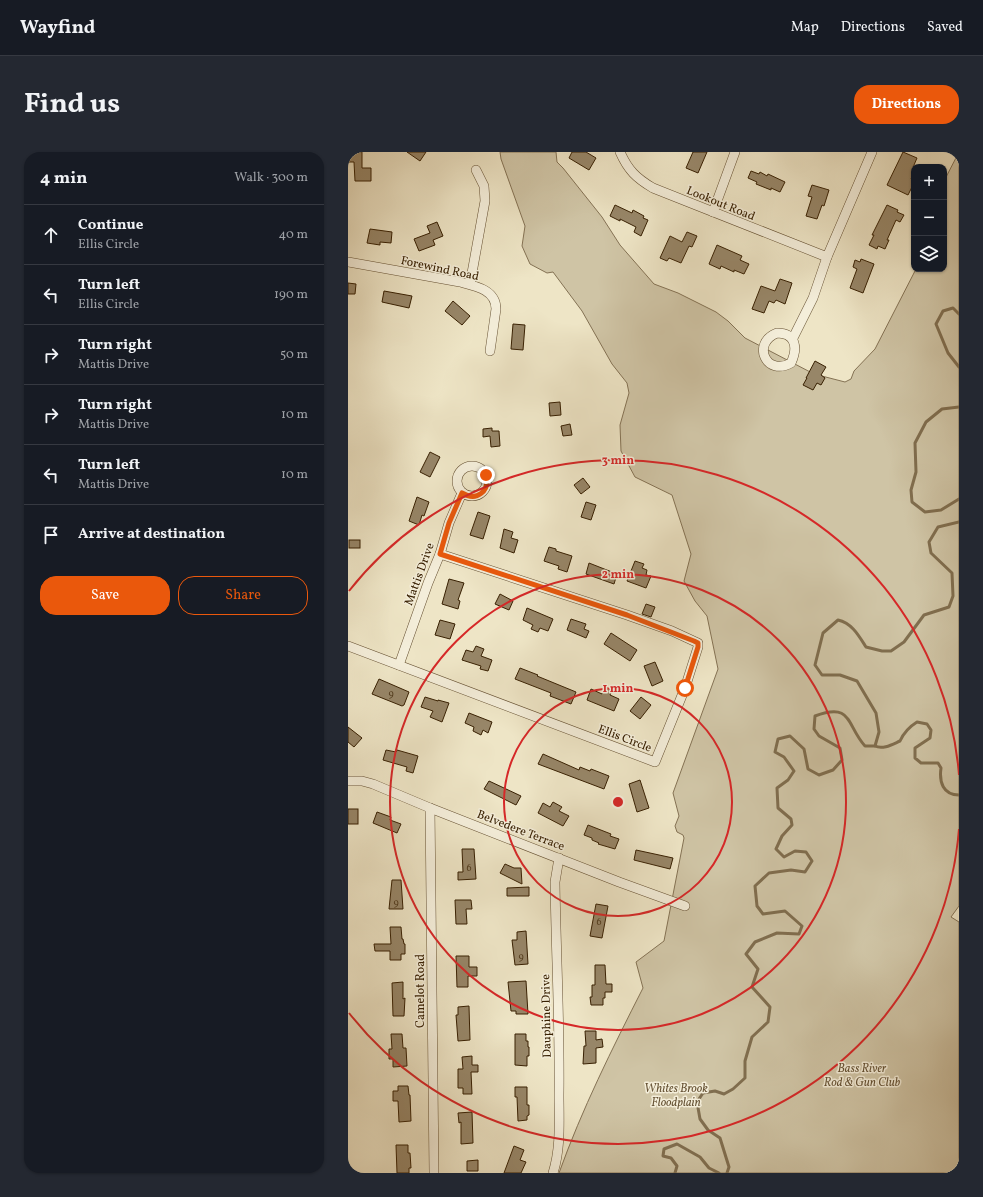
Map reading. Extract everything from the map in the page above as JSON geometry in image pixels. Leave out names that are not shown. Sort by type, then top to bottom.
[{"type":"street","name":"Lookout Road","points":[[620,152],[633,173],[640,180],[653,188],[827,257]]},
{"type":"street","points":[[713,212],[736,152]]},
{"type":"street","points":[[793,338],[813,298],[827,257],[872,152]]},
{"type":"street","points":[[470,284],[485,201],[484,186],[476,170]]},
{"type":"street","name":"Forewind Road","points":[[348,262],[470,284],[489,292],[493,296],[496,303],[496,316],[490,351]]},
{"type":"street","name":"Mattis Drive","points":[[399,664],[440,554],[449,523],[462,493]]},
{"type":"street","name":"Ellis Circle","points":[[348,646],[655,762],[685,688],[698,643],[627,615],[440,554]]},
{"type":"street","name":"Belvedere Terrace","points":[[348,781],[374,784],[430,808],[619,882],[685,906]]},
{"type":"street","name":"Camelot Road","points":[[430,808],[434,1173]]},
{"type":"street","name":"Dauphine Drive","points":[[553,1173],[557,1160],[558,1138],[559,1078],[555,882],[559,858]]},
{"type":"green space","points":[[500,152],[556,152],[557,162],[602,217],[620,245],[654,284],[678,293],[716,312],[728,321],[745,338],[814,374],[845,382],[851,379],[854,371],[875,349],[914,272],[947,272],[947,175],[959,152],[959,906],[951,917],[959,922],[959,1173],[559,1173],[588,1102],[643,988],[636,962],[664,941],[684,838],[683,835],[677,832],[675,826],[679,816],[673,793],[718,669],[707,616],[695,601],[684,581],[691,554],[672,495],[635,477],[621,451],[620,425],[629,393],[627,383],[612,364],[582,311],[553,272],[547,273],[530,264],[522,246],[525,226],[501,159]]},
{"type":"building","points":[[348,152],[362,152],[362,168],[371,168],[371,181],[355,181],[354,162],[348,162]]},
{"type":"building","points":[[407,152],[426,152],[420,161]]},
{"type":"building","points":[[572,152],[586,152],[596,158],[589,170],[569,158]]},
{"type":"building","points":[[693,152],[707,152],[698,173],[686,168]]},
{"type":"building","points":[[903,152],[917,158],[914,164],[911,164],[911,189],[908,195],[887,185]]},
{"type":"building","points":[[751,171],[759,174],[760,172],[767,176],[768,174],[785,182],[780,192],[756,184],[757,182],[748,178]]},
{"type":"building","points":[[812,185],[829,190],[824,206],[822,205],[817,219],[806,216],[812,197],[808,196]]},
{"type":"building","points":[[615,205],[632,213],[633,210],[648,220],[641,236],[634,232],[636,227],[610,216]]},
{"type":"building","points":[[887,205],[898,210],[897,212],[904,215],[900,222],[896,220],[887,240],[889,240],[885,249],[878,246],[877,249],[869,245],[874,235],[872,235]]},
{"type":"building","points":[[437,222],[443,236],[433,240],[435,245],[419,251],[414,239],[430,233],[427,226]]},
{"type":"building","points":[[370,229],[392,232],[391,243],[380,242],[380,245],[367,243]]},
{"type":"building","points":[[687,232],[697,236],[692,247],[689,246],[681,263],[669,258],[667,261],[660,258],[670,236],[682,242]]},
{"type":"building","points":[[717,245],[742,256],[740,260],[749,264],[744,274],[734,270],[734,272],[721,266],[720,269],[709,264]]},
{"type":"building","points":[[861,259],[874,264],[863,293],[850,288],[857,269],[853,267],[855,260],[860,262]]},
{"type":"building","points":[[780,279],[792,283],[785,304],[776,300],[774,303],[769,301],[764,313],[752,309],[761,286],[775,291]]},
{"type":"building","points":[[348,283],[356,284],[355,294],[348,294]]},
{"type":"building","points":[[384,291],[412,296],[409,308],[382,302]]},
{"type":"building","points":[[453,301],[470,316],[462,325],[445,311]]},
{"type":"building","points":[[513,324],[525,325],[523,350],[511,349]]},
{"type":"building","points":[[815,361],[826,367],[821,375],[825,378],[821,385],[817,383],[813,390],[803,385]]},
{"type":"building","points":[[560,402],[561,415],[550,416],[549,403]]},
{"type":"building","points":[[570,424],[572,435],[563,436],[561,426]]},
{"type":"building","points":[[492,428],[492,431],[499,431],[500,446],[491,447],[490,436],[483,437],[483,429]]},
{"type":"building","points":[[430,452],[440,457],[430,477],[420,472]]},
{"type":"building","points":[[583,478],[590,487],[581,494],[574,485]]},
{"type":"building","points":[[417,497],[429,502],[424,516],[422,515],[419,525],[409,521]]},
{"type":"building","points":[[586,502],[596,505],[591,520],[581,517]]},
{"type":"building","points":[[478,512],[490,516],[483,539],[470,535]]},
{"type":"building","points":[[504,529],[513,532],[511,538],[518,540],[514,553],[500,548]]},
{"type":"building","points":[[349,540],[360,540],[360,548],[349,548]]},
{"type":"building","points":[[549,547],[572,556],[567,572],[558,569],[559,566],[544,561]]},
{"type":"building","points":[[635,561],[644,564],[642,568],[647,570],[646,575],[651,576],[646,588],[627,581]]},
{"type":"building","points":[[589,563],[617,574],[614,584],[586,574]]},
{"type":"building","points":[[449,579],[464,583],[458,600],[460,601],[458,609],[442,604]]},
{"type":"building","points":[[500,594],[513,601],[509,610],[495,604]]},
{"type":"building","points":[[646,604],[655,607],[651,617],[642,614]]},
{"type":"building","points":[[527,608],[553,619],[548,631],[540,628],[538,632],[531,629],[533,625],[523,620]]},
{"type":"building","points":[[571,619],[586,624],[584,629],[589,631],[586,638],[567,630]]},
{"type":"building","points":[[440,620],[455,624],[450,639],[435,635]]},
{"type":"building","points":[[611,633],[637,650],[630,661],[604,644]]},
{"type":"building","points":[[476,646],[484,649],[481,656],[492,660],[488,671],[480,669],[481,666],[462,660],[466,650],[473,652]]},
{"type":"building","points":[[655,662],[663,681],[652,686],[644,666]]},
{"type":"building","points":[[520,668],[576,692],[571,704],[550,696],[551,693],[515,679]]},
{"type":"building","points":[[379,679],[409,692],[404,705],[402,706],[372,694]]},
{"type":"building","points":[[605,687],[612,690],[610,695],[619,699],[614,711],[587,700],[591,689],[602,694]]},
{"type":"building","points":[[425,697],[449,703],[442,722],[430,717],[433,711],[421,707]]},
{"type":"building","points":[[641,697],[651,705],[640,719],[630,711]]},
{"type":"building","points":[[469,713],[492,722],[488,733],[483,730],[481,735],[473,731],[474,727],[465,723]]},
{"type":"building","points":[[348,727],[362,738],[354,747],[348,742]]},
{"type":"building","points":[[386,750],[396,752],[397,750],[418,756],[413,773],[406,771],[407,767],[383,760]]},
{"type":"building","points":[[543,754],[579,770],[580,767],[590,771],[591,769],[609,776],[604,789],[538,764]]},
{"type":"building","points":[[640,780],[649,808],[637,812],[629,784]]},
{"type":"building","points":[[489,781],[521,796],[516,805],[484,789]]},
{"type":"building","points":[[553,802],[562,807],[559,811],[569,816],[563,826],[538,813],[543,803],[550,807]]},
{"type":"building","points":[[348,809],[358,809],[358,824],[348,824]]},
{"type":"building","points":[[377,812],[391,817],[390,820],[401,824],[397,833],[373,823]]},
{"type":"building","points":[[588,825],[611,834],[610,836],[619,839],[615,849],[598,844],[599,843],[592,840],[592,838],[584,835]]},
{"type":"building","points":[[462,849],[474,849],[476,879],[458,880],[458,872],[463,872]]},
{"type":"building","points":[[636,850],[673,858],[670,869],[634,860]]},
{"type":"building","points":[[505,864],[514,868],[521,868],[522,884],[500,873]]},
{"type":"building","points":[[392,880],[401,880],[403,909],[389,909]]},
{"type":"building","points":[[529,887],[529,896],[507,896],[507,888]]},
{"type":"building","points":[[455,900],[471,900],[472,909],[466,909],[467,924],[456,924]]},
{"type":"building","points":[[596,904],[608,906],[602,938],[590,936]]},
{"type":"building","points":[[390,927],[401,927],[402,939],[405,944],[405,954],[401,954],[401,960],[390,960],[390,951],[375,951],[374,944],[391,944]]},
{"type":"building","points":[[526,931],[528,964],[515,965],[512,940],[517,940],[517,932]]},
{"type":"building","points":[[456,956],[469,956],[469,967],[477,967],[477,976],[468,976],[468,987],[457,987]]},
{"type":"building","points":[[595,965],[605,965],[606,984],[612,984],[612,992],[605,992],[603,1005],[591,1005],[590,997],[592,997],[592,985],[595,985]]},
{"type":"building","points":[[526,981],[528,1014],[516,1014],[516,1011],[511,1011],[508,982]]},
{"type":"building","points":[[403,982],[403,999],[405,998],[404,1016],[393,1016],[392,983]]},
{"type":"building","points":[[469,1006],[470,1040],[458,1041],[456,1015],[458,1015],[458,1007]]},
{"type":"building","points":[[585,1031],[596,1031],[596,1040],[602,1039],[603,1047],[596,1048],[596,1063],[583,1064],[584,1046],[586,1046]]},
{"type":"building","points":[[391,1034],[402,1034],[403,1048],[406,1048],[407,1066],[393,1067],[393,1059],[389,1059],[389,1049],[392,1049]]},
{"type":"building","points":[[515,1034],[526,1034],[526,1041],[528,1041],[529,1047],[527,1066],[515,1065]]},
{"type":"building","points":[[472,1056],[472,1065],[478,1065],[478,1072],[471,1072],[472,1094],[463,1094],[463,1088],[458,1088],[458,1069],[463,1069],[462,1057]]},
{"type":"building","points":[[398,1086],[408,1086],[410,1095],[411,1121],[399,1122],[398,1101],[393,1101],[393,1091],[398,1091]]},
{"type":"building","points":[[515,1087],[527,1087],[527,1105],[529,1105],[529,1115],[527,1116],[527,1120],[518,1121]]},
{"type":"building","points":[[472,1112],[473,1143],[461,1144],[461,1122],[459,1123],[458,1113]]},
{"type":"building","points":[[396,1145],[408,1145],[411,1168],[409,1168],[409,1173],[397,1173]]},
{"type":"building","points":[[514,1146],[524,1150],[520,1160],[526,1162],[521,1173],[504,1173]]},
{"type":"building","points":[[478,1160],[478,1171],[467,1171],[467,1161]]},
{"type":"waterway","points":[[959,314],[953,308],[943,311],[936,324],[948,353],[959,367]]},
{"type":"waterway","points":[[959,407],[942,409],[926,422],[915,443],[916,472],[911,490],[912,502],[925,512],[941,510],[959,499]]},
{"type":"waterway","points":[[727,1173],[729,1167],[720,1138],[708,1130],[700,1119],[697,1102],[703,1093],[715,1091],[724,1094],[733,1089],[745,1078],[745,1061],[752,1037],[768,1022],[770,1007],[752,987],[758,969],[746,954],[755,942],[777,933],[799,934],[802,926],[785,911],[763,914],[757,906],[755,886],[769,873],[791,870],[805,872],[812,861],[806,852],[795,851],[784,857],[776,849],[782,836],[792,825],[791,819],[778,808],[777,788],[788,780],[794,771],[784,757],[775,752],[778,739],[790,736],[804,749],[808,769],[819,775],[833,770],[842,760],[840,748],[819,736],[814,729],[815,716],[827,712],[843,714],[865,746],[875,746],[879,732],[876,713],[857,681],[840,675],[822,675],[815,665],[823,633],[838,620],[851,627],[858,634],[866,647],[882,651],[891,651],[904,642],[924,615],[949,607],[953,596],[952,573],[931,553],[929,542],[938,527],[959,522]]},
{"type":"waterway","points":[[875,746],[885,747],[900,741],[907,730],[917,722],[927,724],[931,730],[930,738],[915,748],[915,758],[921,763],[938,763],[941,768],[943,787],[949,793],[959,795]]},
{"type":"waterway","points":[[675,1173],[677,1166],[671,1158],[663,1156],[664,1149],[677,1144],[700,1157],[709,1168],[719,1173]]},
{"type":"route","points":[[486,475],[488,480],[487,485],[482,493],[477,496],[472,496],[462,493],[449,523],[440,554],[521,582],[627,615],[672,631],[698,643],[685,688]]},
{"type":"park label","name":"Bass River Rod & Gun Club","points":[[862,1075]]},
{"type":"park label","name":"Whites Brook Floodplain","points":[[676,1095]]}]
